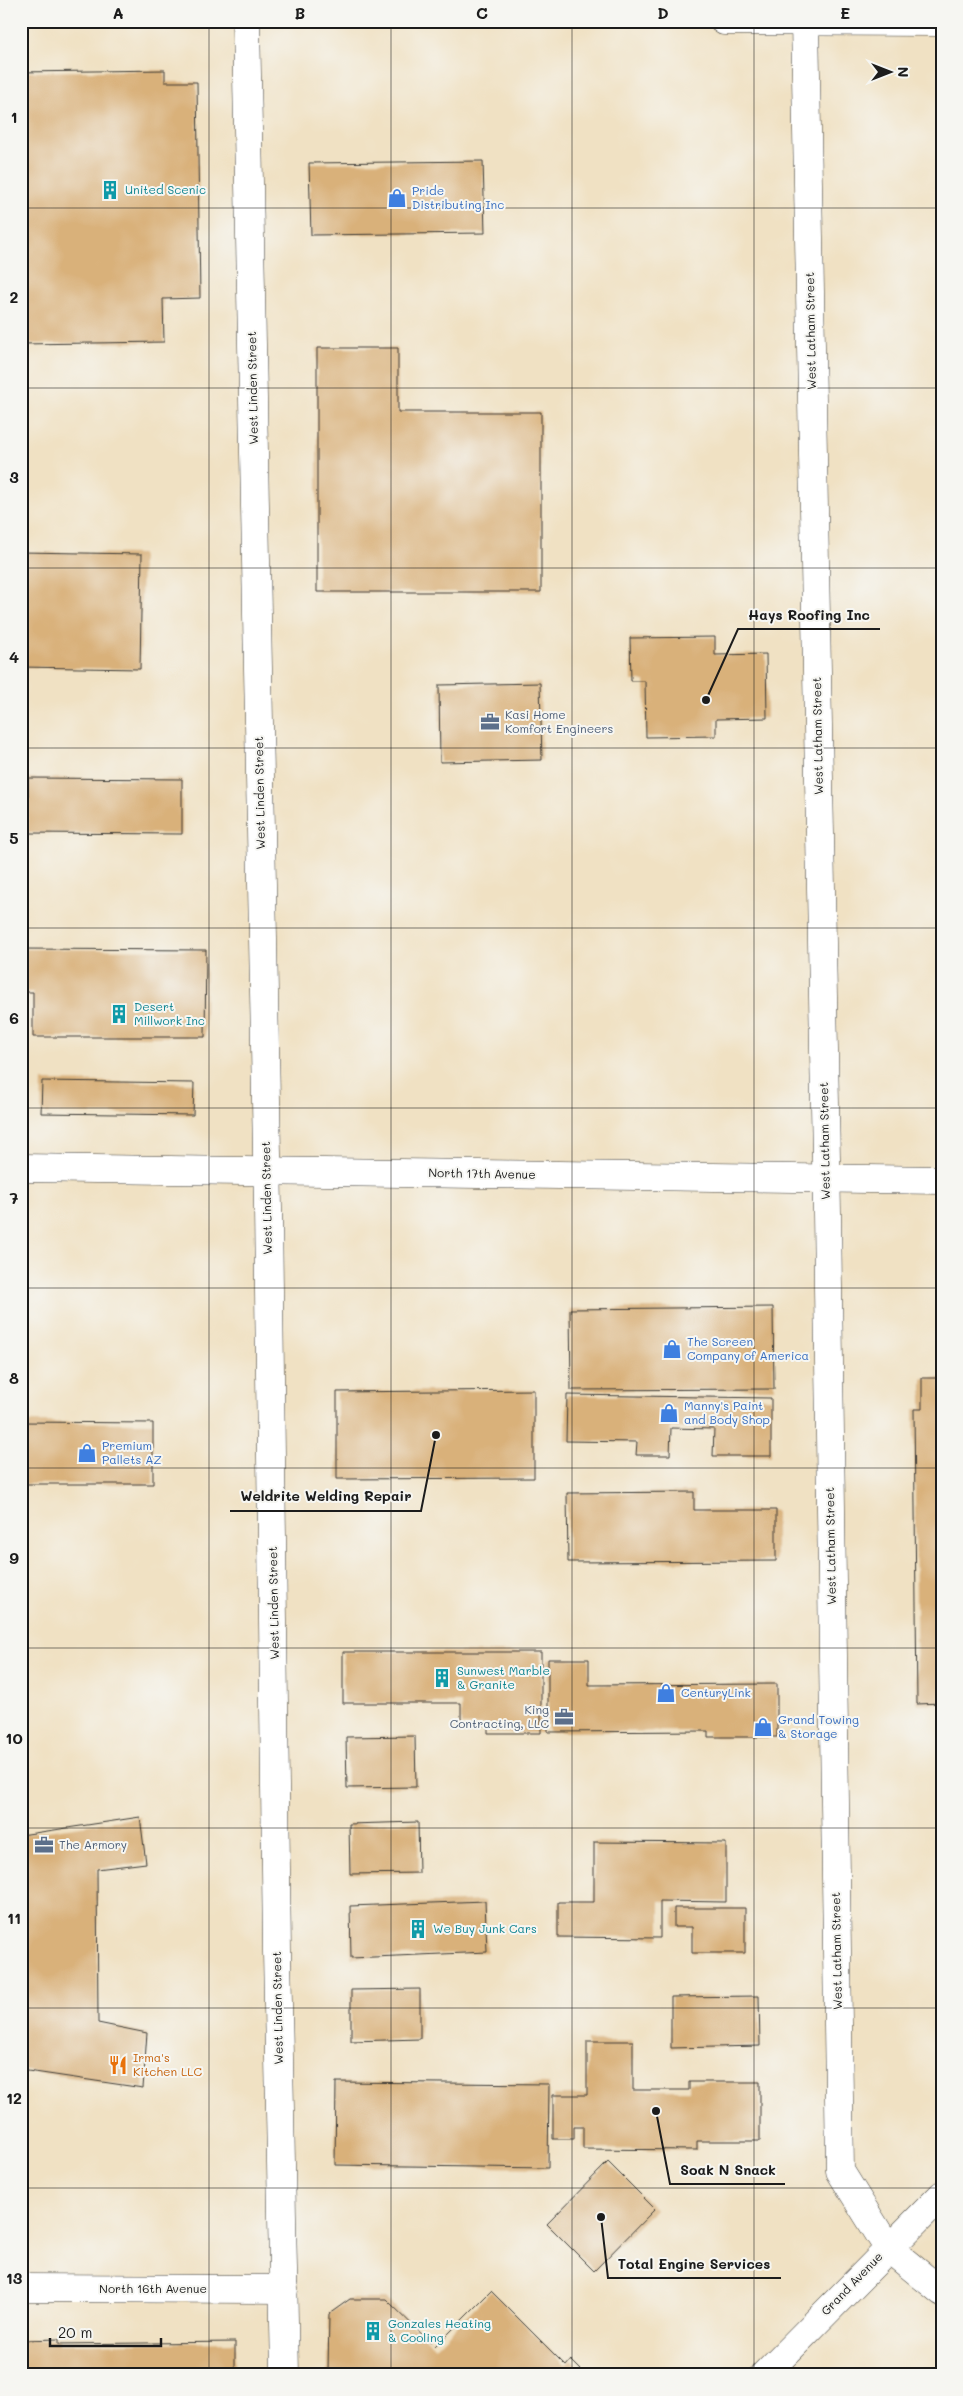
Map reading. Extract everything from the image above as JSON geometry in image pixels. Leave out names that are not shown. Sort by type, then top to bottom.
[{"type":"street","name":"West Linden Street","points":[[246,21],[267,1171],[277,1951],[285,2375]]},
{"type":"street","points":[[724,21],[942,22]]},
{"type":"street","name":"West Latham Street","points":[[805,22],[826,1180],[840,2170],[888,2248]]},
{"type":"street","name":"North 17th Avenue","points":[[21,1168],[826,1180],[942,1180]]},
{"type":"street","name":"Grand Avenue","points":[[764,2375],[942,2195]]},
{"type":"street","points":[[888,2248],[942,2292]]},
{"type":"street","name":"North 16th Avenue","points":[[21,2288],[284,2289]]},
{"type":"building","name":"United Scenic","points":[[165,70],[165,82],[197,82],[200,298],[163,299],[164,342],[21,344],[21,72]]},
{"type":"building","name":"Pride Distributing Inc","points":[[483,161],[485,233],[311,235],[309,163]]},
{"type":"building","points":[[317,348],[398,348],[398,412],[541,412],[541,592],[317,592]]},
{"type":"building","points":[[21,552],[142,554],[140,669],[21,667]]},
{"type":"building","points":[[715,637],[715,655],[766,654],[767,718],[716,719],[716,736],[646,737],[645,681],[631,681],[630,638]]},
{"type":"building","name":"Kasi Home Komfort Engineers","points":[[540,683],[542,760],[440,762],[439,685]]},
{"type":"building","points":[[28,778],[182,779],[182,834],[28,833]]},
{"type":"building","name":"Desert Millwork Inc","points":[[21,949],[206,950],[205,1037],[33,1037],[33,992],[21,992]]},
{"type":"building","points":[[42,1081],[194,1083],[193,1115],[41,1113]]},
{"type":"building","name":"The Screen Company of America","points":[[773,1307],[774,1389],[571,1390],[570,1309]]},
{"type":"building","points":[[922,1378],[942,1378],[942,1703],[917,1704],[914,1409],[922,1409]]},
{"type":"building","points":[[534,1390],[534,1478],[337,1479],[337,1392]]},
{"type":"building","name":"Manny's Paint and Body Shop","points":[[567,1395],[771,1398],[771,1456],[713,1456],[714,1429],[671,1428],[670,1455],[636,1455],[637,1442],[566,1441]]},
{"type":"building","name":"Premium Pallets AZ","points":[[21,1422],[153,1423],[153,1484],[21,1484]]},
{"type":"building","points":[[694,1492],[694,1510],[776,1510],[776,1561],[568,1562],[567,1493]]},
{"type":"building","name":"Sunwest Marble & Granite","points":[[343,1652],[541,1652],[541,1733],[488,1733],[488,1725],[461,1725],[461,1703],[343,1703]]},
{"type":"building","points":[[548,1659],[589,1659],[589,1685],[777,1684],[777,1737],[708,1737],[708,1731],[548,1732]]},
{"type":"building","points":[[415,1736],[416,1787],[347,1788],[346,1737]]},
{"type":"building","points":[[140,1817],[146,1863],[97,1869],[98,2023],[147,2033],[143,2088],[21,2070],[21,1835]]},
{"type":"building","points":[[418,1822],[419,1873],[350,1874],[349,1824]]},
{"type":"building","points":[[594,1842],[726,1843],[726,1902],[660,1901],[660,1938],[558,1937],[558,1902],[594,1902]]},
{"type":"building","name":"We Buy Junk Cars","points":[[485,1901],[487,1952],[351,1958],[350,1906]]},
{"type":"building","points":[[674,1908],[745,1908],[745,1953],[692,1953],[692,1927],[674,1927]]},
{"type":"building","points":[[420,1989],[420,2039],[351,2041],[351,1990]]},
{"type":"building","points":[[759,1996],[760,2046],[671,2048],[671,1997]]},
{"type":"building","points":[[587,2041],[633,2041],[633,2090],[689,2090],[689,2082],[760,2082],[760,2141],[697,2141],[697,2150],[583,2149],[583,2127],[574,2127],[574,2139],[553,2139],[553,2095],[587,2095]]},
{"type":"building","points":[[336,2082],[549,2084],[548,2168],[335,2165]]},
{"type":"building","points":[[608,2162],[655,2209],[594,2271],[547,2224]]},
{"type":"building","name":"Gonzales Heating & Cooling","points":[[491,2291],[566,2366],[571,2360],[586,2375],[332,2375],[328,2371],[329,2314],[350,2299],[386,2299],[435,2347]]},
{"type":"building","points":[[59,2339],[59,2344],[235,2342],[235,2375],[21,2375],[21,2340]]},
{"type":"place","name":"United Scenic","points":[[110,190]]},
{"type":"place","name":"Pride Distributing Inc","points":[[397,198]]},
{"type":"place","name":"Hays Roofing Inc","points":[[706,700]]},
{"type":"place","name":"Kasi Home Komfort Engineers","points":[[490,722]]},
{"type":"place","name":"Desert Millwork Inc","points":[[119,1014]]},
{"type":"place","name":"The Screen Company of America","points":[[672,1349]]},
{"type":"place","name":"Manny's Paint and Body Shop","points":[[669,1413]]},
{"type":"place","name":"Weldrite Welding Repair","points":[[436,1435]]},
{"type":"place","name":"Premium Pallets AZ","points":[[87,1453]]},
{"type":"place","name":"Sunwest Marble & Granite","points":[[442,1678]]},
{"type":"place","name":"CenturyLink","points":[[666,1693]]},
{"type":"place","name":"King Contracting, LLC","points":[[564,1717]]},
{"type":"place","name":"Grand Towing & Storage","points":[[763,1727]]},
{"type":"place","name":"The Armory","points":[[44,1845]]},
{"type":"place","name":"We Buy Junk Cars","points":[[418,1929]]},
{"type":"place","name":"Irma's Kitchen LLC","points":[[118,2065]]},
{"type":"place","name":"Soak N Snack","points":[[656,2111]]},
{"type":"place","name":"Total Engine Services","points":[[601,2217]]},
{"type":"place","name":"Gonzales Heating & Cooling","points":[[373,2331]]}]
